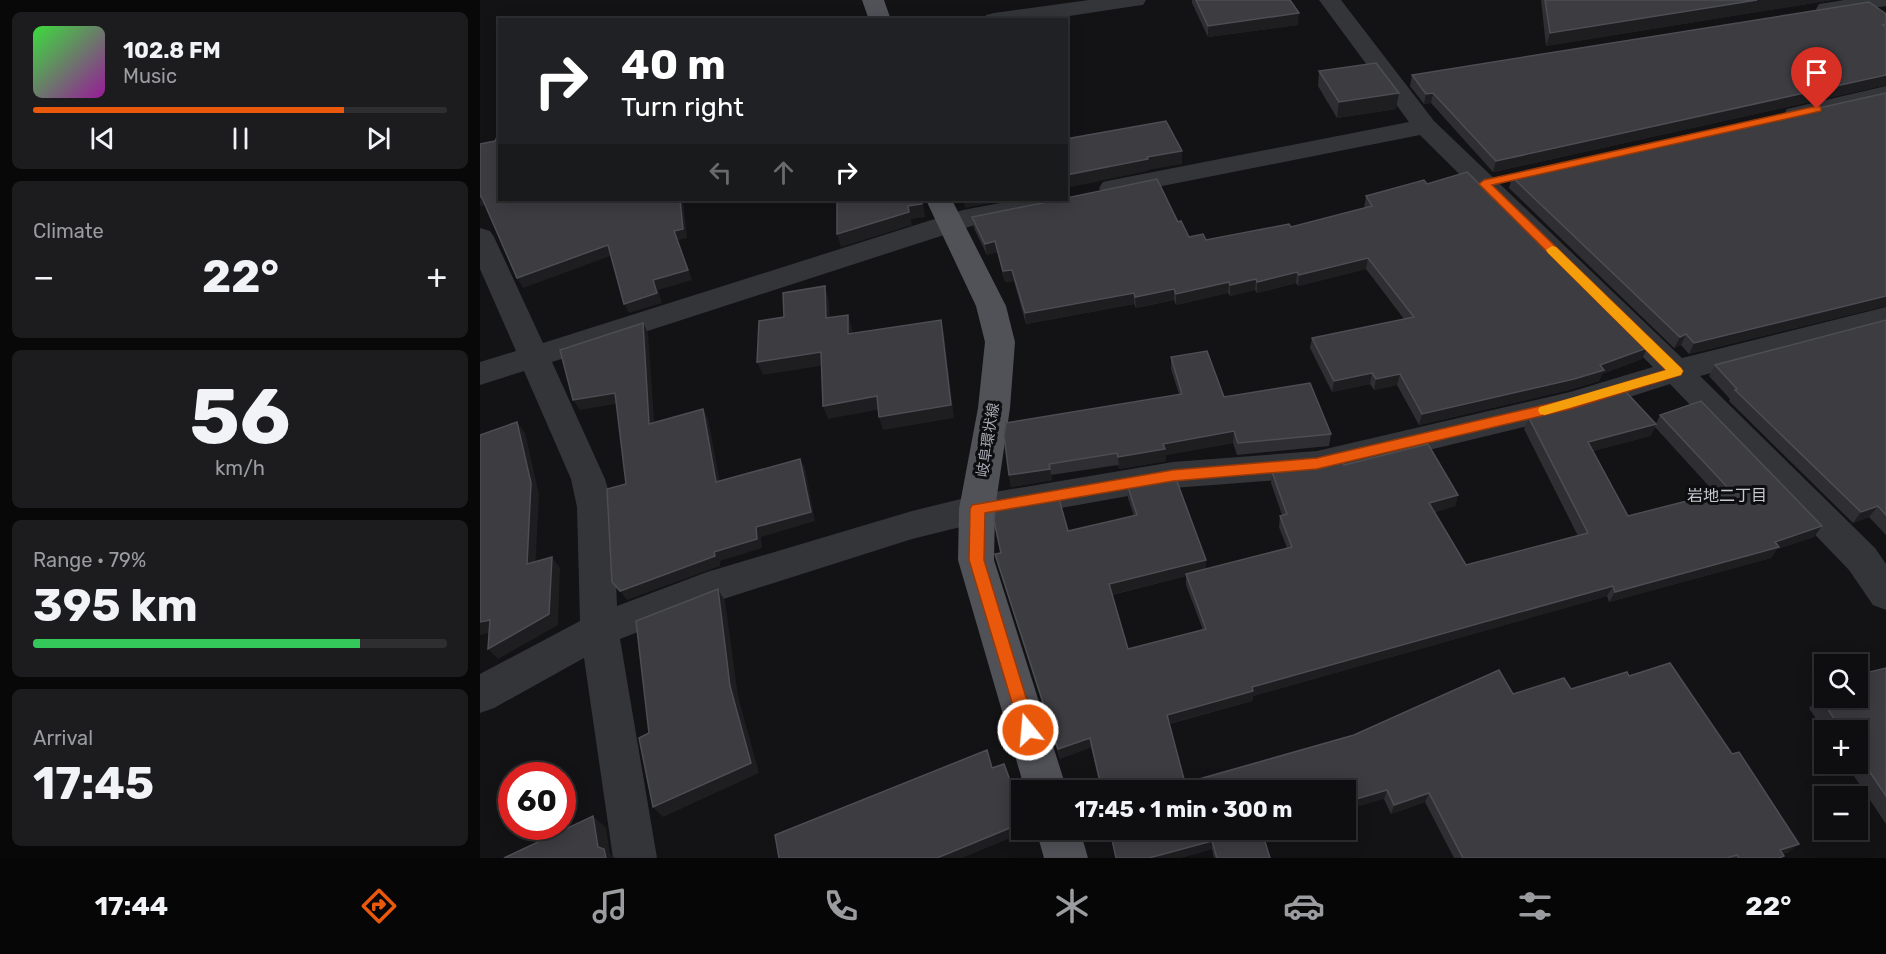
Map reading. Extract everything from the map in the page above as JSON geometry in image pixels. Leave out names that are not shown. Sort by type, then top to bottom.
[{"type":"main road","points":[[873,0],[879,18]]},
{"type":"main road","name":"岐阜環状線","points":[[944,212],[991,306],[1000,342],[994,408],[977,509],[976,560],[1043,780]]},
{"type":"main road","points":[[1061,840],[1066,858]]},
{"type":"street","points":[[1008,18],[1135,0]]},
{"type":"street","points":[[1330,0],[1425,126],[1496,181],[1676,371],[1862,559],[1886,594]]},
{"type":"street","points":[[1803,13],[1886,0]]},
{"type":"street","points":[[1390,80],[1414,76]]},
{"type":"street","points":[[1771,120],[1886,93]]},
{"type":"street","points":[[1072,196],[1425,126]]},
{"type":"street","points":[[480,374],[944,212],[973,216],[1047,201]]},
{"type":"street","points":[[480,237],[588,478],[595,507],[599,630],[635,858]]},
{"type":"street","points":[[480,695],[599,630],[707,588],[912,525],[977,509],[1173,475],[1317,464],[1570,404],[1676,371],[1886,316]]},
{"type":"building","points":[[1196,0],[1290,0],[1299,13],[1208,26]]},
{"type":"building","points":[[1545,0],[1757,0],[1550,33]]},
{"type":"building","points":[[1869,2],[1886,14],[1886,24],[1883,25],[1886,27],[1886,75],[1496,161],[1433,93],[1426,94],[1412,75]]},
{"type":"building","points":[[1376,63],[1399,93],[1339,102],[1319,71]]},
{"type":"building","points":[[1886,93],[1886,296],[1694,343],[1686,334],[1680,337],[1512,177]]},
{"type":"building","points":[[1166,121],[1182,151],[1068,175],[1068,139]]},
{"type":"building","points":[[497,137],[498,201],[680,201],[683,229],[674,231],[688,270],[653,280],[657,293],[624,304],[608,245],[517,278],[480,196],[480,144],[495,141]]},
{"type":"building","points":[[1467,172],[1647,348],[1600,365],[1604,370],[1574,379],[1422,414],[1400,374],[1376,379],[1372,373],[1334,381],[1312,338],[1414,317],[1368,258],[1299,275],[1297,272],[1257,282],[1256,279],[1230,285],[1229,282],[1176,294],[1174,289],[1135,297],[1134,293],[1025,313],[1012,270],[1003,271],[995,241],[985,244],[972,217],[1052,201],[1068,201],[1068,198],[1157,179],[1178,222],[1181,221],[1189,237],[1203,234],[1206,240],[1289,224],[1291,227],[1372,206],[1366,196],[1424,180],[1427,184]]},
{"type":"building","points":[[837,201],[921,201],[922,204],[908,206],[909,212],[837,234]]},
{"type":"building","points":[[825,286],[826,318],[848,315],[848,334],[941,320],[951,405],[879,417],[877,396],[823,406],[821,352],[757,362],[759,321],[784,317],[783,293]]},
{"type":"building","points":[[1886,320],[1886,515],[1878,506],[1861,512],[1735,390],[1737,389],[1715,365]]},
{"type":"building","points":[[643,323],[649,424],[703,409],[716,482],[800,459],[811,512],[756,527],[757,539],[714,552],[715,556],[620,591],[612,582],[607,489],[626,484],[615,393],[573,400],[560,350]]},
{"type":"building","points":[[1207,351],[1224,397],[1310,383],[1331,434],[1238,443],[1234,431],[1163,444],[1165,449],[1118,457],[1117,453],[1049,464],[1050,469],[1009,475],[1004,435],[1006,423],[1182,394],[1171,357]]},
{"type":"building","points":[[1625,391],[1656,424],[1588,442],[1628,516],[1730,490],[1660,415],[1701,401],[1822,526],[1775,542],[1779,547],[1615,592],[1613,586],[1252,687],[1253,691],[1167,715],[1184,780],[1100,780],[1090,738],[1058,749],[995,554],[1001,553],[994,521],[995,511],[1059,499],[1068,531],[1137,515],[1128,487],[1176,479],[1206,560],[1109,584],[1128,649],[1206,629],[1186,574],[1292,547],[1280,516],[1287,514],[1272,472],[1319,468],[1343,462],[1344,465],[1428,444],[1458,495],[1429,503],[1466,565],[1588,533],[1529,418],[1575,407]]},
{"type":"building","points":[[517,422],[531,483],[527,564],[552,557],[549,614],[488,649],[490,620],[480,622],[480,435]]},
{"type":"building","points":[[718,589],[730,686],[751,763],[653,807],[639,738],[649,733],[636,621]]},
{"type":"building","points":[[1670,663],[1732,754],[1739,752],[1799,844],[1780,850],[1784,856],[1779,858],[1739,858],[1737,855],[1727,858],[1463,858],[1429,793],[1394,805],[1387,790],[1356,799],[1356,780],[1196,780],[1354,735],[1499,670],[1513,694],[1564,678],[1571,689],[1627,672],[1629,676]]},
{"type":"building","points":[[1886,668],[1886,796],[1868,769],[1868,720],[1835,720],[1827,708],[1868,708],[1868,672]]},
{"type":"building","points":[[987,750],[992,768],[1004,764],[1011,783],[1011,828],[937,858],[779,858],[775,835]]},
{"type":"building","points":[[593,816],[598,847],[604,849],[606,858],[504,858],[542,840],[576,840],[576,824]]},
{"type":"building","points":[[1112,840],[1264,840],[1270,858],[1217,858],[1212,841],[1149,858],[1116,858]]},
{"type":"slow traffic","points":[[1545,410],[1676,371],[1552,250]]},
{"type":"district","name":"岩地二丁目","points":[[1727,495]]},
{"type":"route","points":[[1028,730],[976,560],[977,509],[1173,475],[1317,464],[1570,404],[1676,371],[1484,184],[1817,109]]}]
